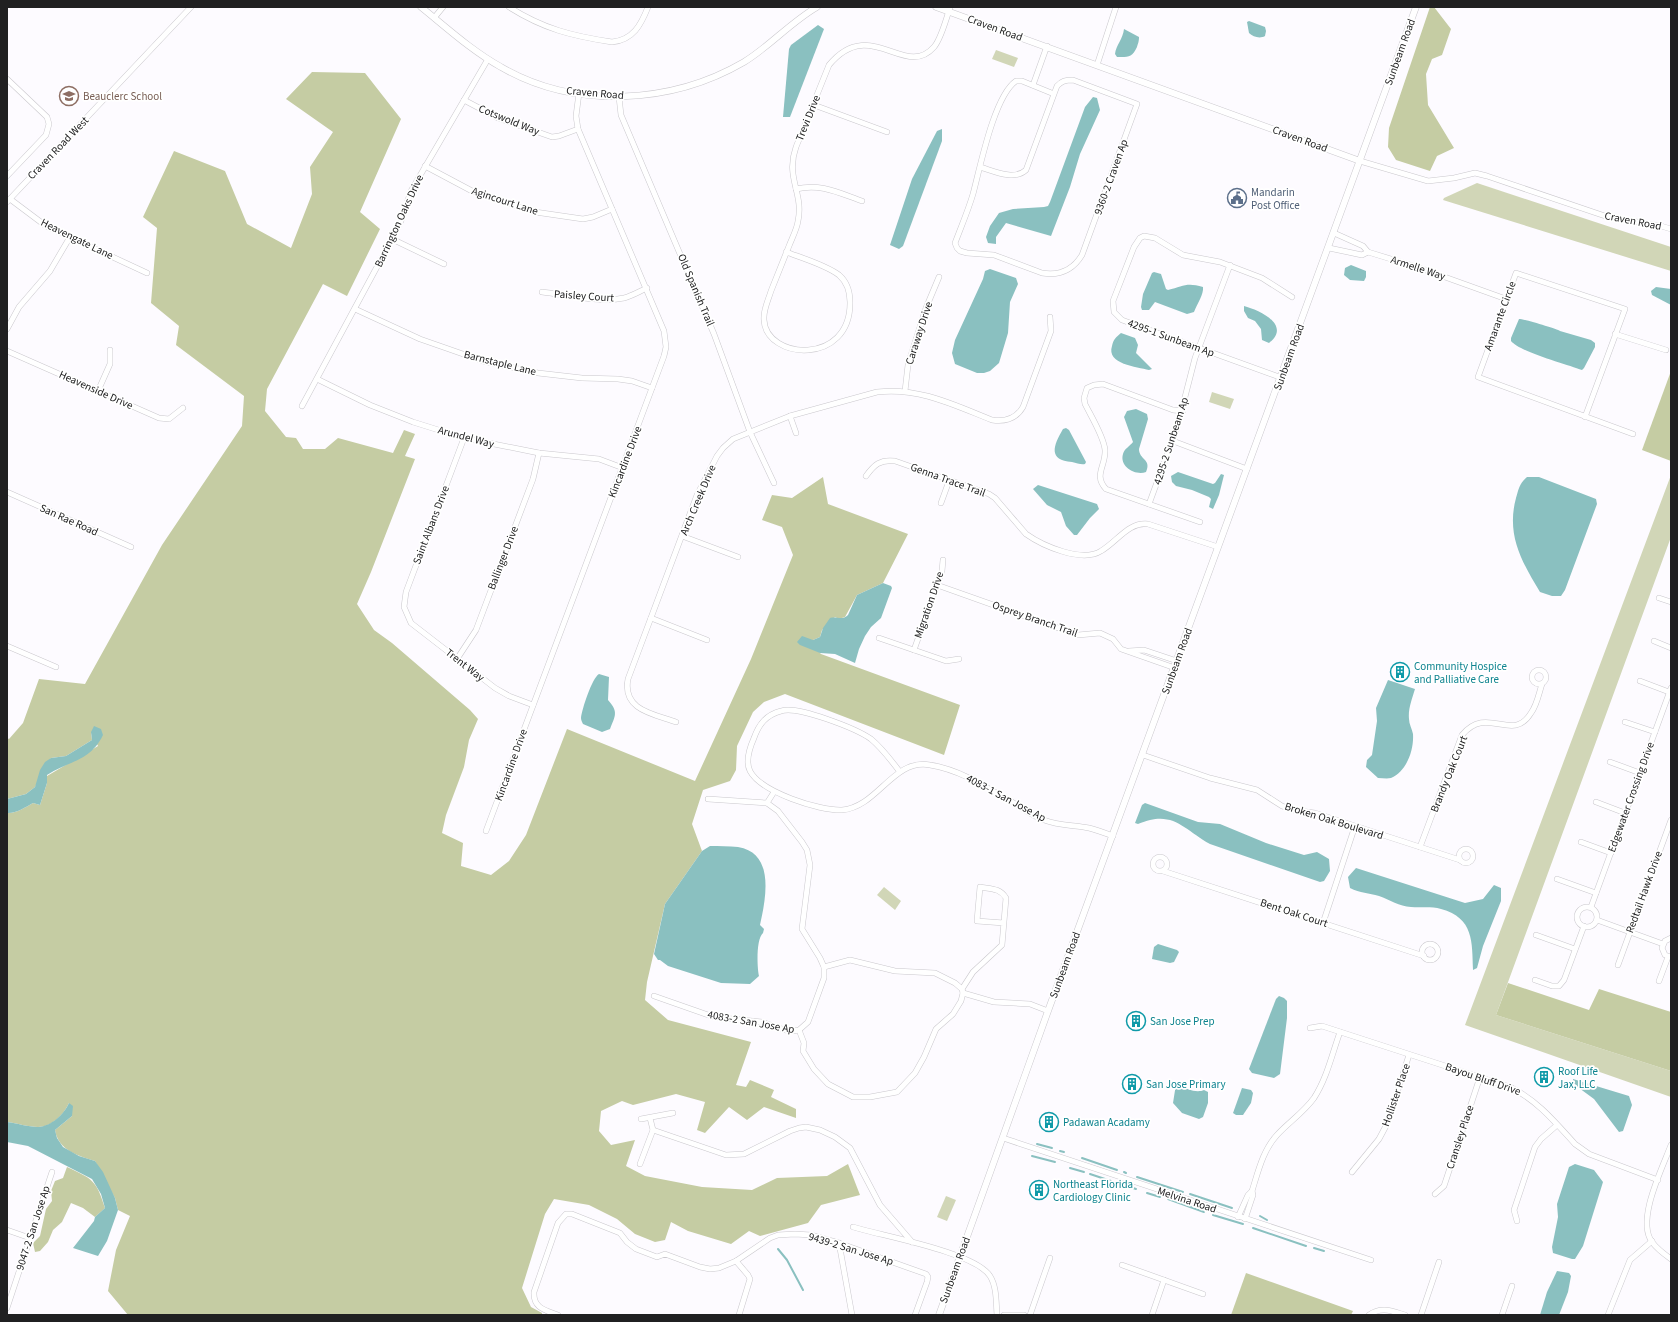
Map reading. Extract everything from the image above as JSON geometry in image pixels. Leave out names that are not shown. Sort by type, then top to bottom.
[{"type":"street","name":"Craven Road West","points":[[9,200],[191,7]]},
{"type":"street","name":"Craven Road","points":[[421,7],[488,60],[514,74],[533,82],[561,90],[619,97],[653,94],[684,88],[714,77],[745,61],[817,7]]},
{"type":"street","points":[[434,18],[443,7]]},
{"type":"street","points":[[509,7],[540,24],[562,33],[583,38],[612,42],[620,41],[633,34],[643,20],[648,7]]},
{"type":"street","name":"Craven Road","points":[[936,7],[950,9],[1097,65],[1360,161],[1428,181],[1454,178],[1475,173],[1488,176],[1608,217],[1671,229]]},
{"type":"street","points":[[1097,65],[1116,7]]},
{"type":"street","name":"Sunbeam Road","points":[[939,1315],[1048,1011],[1178,661],[1218,547],[1282,378],[1416,7]]},
{"type":"street","name":"Trevi Drive","points":[[786,252],[825,268],[842,278],[849,292],[849,312],[844,329],[837,338],[826,346],[815,350],[799,350],[787,347],[774,339],[769,334],[764,324],[764,312],[786,252],[798,223],[800,212],[792,174],[792,160],[829,65],[841,53],[856,46],[872,45],[903,56],[919,56],[935,46],[950,9]]},
{"type":"street","points":[[1033,85],[1047,46]]},
{"type":"street","name":"Barrington Oaks Drive","points":[[302,406],[392,239],[401,221],[411,191],[488,60]]},
{"type":"street","points":[[7,79],[47,117],[49,124],[46,135],[7,176]]},
{"type":"street","name":"9360-2 Craven Ap","points":[[1066,80],[1073,80],[1137,104],[1082,255],[1078,262],[1065,271],[1049,274],[994,255],[960,251],[955,243],[972,196],[990,128],[1009,89],[1016,81],[1022,81],[1033,85],[1054,94],[1057,86],[1066,80]]},
{"type":"street","name":"Kincardine Drive","points":[[486,830],[664,356],[666,338],[647,288],[578,130],[576,116],[580,93]]},
{"type":"street","points":[[980,167],[1010,175],[1022,174],[1026,170],[1054,94]]},
{"type":"street","name":"Old Spanish Trail","points":[[619,97],[621,115],[714,334],[750,432],[774,483]]},
{"type":"street","name":"Cotswold Way","points":[[464,100],[498,118],[552,137],[578,130]]},
{"type":"street","points":[[814,105],[887,132]]},
{"type":"street","name":"Agincourt Lane","points":[[425,166],[479,193],[535,212],[583,219],[593,217],[612,209]]},
{"type":"street","points":[[796,189],[808,186],[824,188],[862,202]]},
{"type":"street","name":"Heavengate Lane","points":[[9,200],[37,220],[147,273]]},
{"type":"street","points":[[1334,233],[1363,246],[1368,252]]},
{"type":"street","name":"4295-1 Sunbeam Ap","points":[[1282,378],[1118,317],[1114,312],[1114,301],[1136,242],[1140,238],[1149,236],[1156,238],[1183,255],[1208,259],[1230,265],[1262,278],[1292,297]]},
{"type":"street","points":[[7,329],[19,307],[50,271],[70,237]]},
{"type":"street","points":[[392,239],[444,264]]},
{"type":"street","name":"Armelle Way","points":[[1329,248],[1362,255],[1368,252],[1417,267],[1506,299]]},
{"type":"street","name":"4295-2 Sunbeam Ap","points":[[1149,504],[1183,411],[1190,371],[1230,265]]},
{"type":"street","name":"Amarante Circle","points":[[1516,273],[1624,309],[1615,334],[1585,417],[1478,377],[1516,273]]},
{"type":"street","name":"Caraway Drive","points":[[905,391],[908,365],[926,308],[939,277]]},
{"type":"street","name":"Paisley Court","points":[[542,292],[589,298],[617,299],[626,297],[647,288]]},
{"type":"street","name":"Barnstaple Lane","points":[[355,308],[420,339],[483,361],[538,373],[582,378],[632,381],[652,388]]},
{"type":"street","name":"Arch Creek Drive","points":[[676,722],[634,706],[627,694],[628,679],[698,495],[717,456],[723,448],[733,439],[790,416],[878,392],[905,391],[928,396],[992,420],[1000,421],[1010,419],[1020,412],[1023,407],[1051,331],[1050,317]]},
{"type":"street","points":[[1615,334],[1666,350]]},
{"type":"street","points":[[98,391],[110,364],[110,350]]},
{"type":"street","name":"Heavenside Drive","points":[[7,351],[159,418],[169,419],[183,408]]},
{"type":"street","name":"Arundel Way","points":[[317,379],[406,419],[464,438],[539,453],[599,459],[622,468]]},
{"type":"street","points":[[1183,411],[1173,410],[1103,384],[1094,385],[1087,388],[1084,398],[1085,404],[1104,446],[1104,461],[1100,474],[1102,484],[1106,489],[1200,522]]},
{"type":"street","points":[[790,416],[796,433]]},
{"type":"street","points":[[1585,417],[1632,434]]},
{"type":"street","name":"Saint Albans Drive","points":[[406,614],[404,607],[406,592],[464,438]]},
{"type":"street","points":[[1173,441],[1248,469]]},
{"type":"street","name":"Ballinger Drive","points":[[457,659],[476,630],[533,479],[539,453]]},
{"type":"street","name":"Genna Trace Trail","points":[[866,476],[879,462],[887,460],[895,461],[995,498],[1026,534],[1032,538],[1075,555],[1090,555],[1100,552],[1130,527],[1141,523],[1218,547]]},
{"type":"street","points":[[941,503],[949,481]]},
{"type":"street","name":"San Rae Road","points":[[7,492],[131,547]]},
{"type":"street","points":[[682,536],[738,557]]},
{"type":"street","name":"Migration Drive","points":[[914,650],[942,571],[943,560]]},
{"type":"street","name":"Osprey Branch Trail","points":[[937,585],[1078,635],[1100,633],[1113,639],[1121,649],[1175,668]]},
{"type":"street","points":[[1659,598],[1671,602]]},
{"type":"street","name":"Trent Way","points":[[406,614],[411,623],[495,688],[509,696],[533,705]]},
{"type":"street","points":[[651,618],[707,640]]},
{"type":"street","points":[[878,638],[946,662],[959,659]]},
{"type":"street","points":[[1654,642],[1671,648]]},
{"type":"street","points":[[7,646],[56,667]]},
{"type":"street","points":[[1126,651],[1144,650],[1178,661]]},
{"type":"street","points":[[1640,682],[1670,690]]},
{"type":"street","name":"Brandy Oak Court","points":[[1420,847],[1462,735],[1473,725],[1480,722],[1493,722],[1507,726],[1515,726],[1523,722],[1532,712],[1542,684]]},
{"type":"street","name":"Edgewater Crossing Drive","points":[[1591,907],[1670,690]]},
{"type":"street","name":"4083-1 San Jose Ap","points":[[900,772],[888,756],[871,739],[853,729],[804,712],[785,709],[772,714],[762,721],[756,730],[750,746],[748,762],[750,771],[757,780],[774,792],[826,809],[841,810],[853,808],[866,802],[900,772],[914,766],[929,764],[976,780],[1042,820],[1063,826],[1089,828],[1113,836]]},
{"type":"street","points":[[1625,722],[1655,732]]},
{"type":"street","name":"Broken Oak Boulevard","points":[[1143,755],[1210,778],[1257,790],[1282,806],[1293,810],[1315,812],[1460,860]]},
{"type":"street","points":[[1610,762],[1640,773]]},
{"type":"street","points":[[767,803],[774,792]]},
{"type":"street","points":[[708,799],[767,803],[778,811],[802,842],[807,850],[810,865],[802,929],[824,967],[850,960],[895,971],[935,973],[950,980],[963,991],[994,1002],[1030,1004],[1048,1011]]},
{"type":"street","points":[[1596,802],[1625,813]]},
{"type":"street","name":"Redtail Hawk Drive","points":[[1618,965],[1671,820]]},
{"type":"street","points":[[1323,923],[1355,826]]},
{"type":"street","points":[[1581,842],[1611,853]]},
{"type":"street","name":"Bent Oak Court","points":[[1163,871],[1424,956]]},
{"type":"street","points":[[1557,878],[1596,893]]},
{"type":"street","points":[[799,1030],[804,1043],[803,1051],[814,1069],[828,1084],[853,1097],[870,1097],[897,1092],[914,1073],[924,1057],[936,1029],[953,1014],[961,1001],[963,991],[973,972],[1002,945],[1004,923],[1006,898],[1003,893],[997,889],[980,887],[977,921],[1004,923]]},
{"type":"street","points":[[1591,907],[1596,912],[1597,920],[1591,926],[1584,926],[1578,921],[1578,913],[1583,908],[1591,907]]},
{"type":"street","points":[[1597,920],[1663,944]]},
{"type":"street","points":[[1535,980],[1552,986],[1559,986],[1564,980],[1584,926]]},
{"type":"street","points":[[1536,935],[1575,949]]},
{"type":"street","points":[[1659,981],[1670,957],[1663,952],[1663,944],[1666,940],[1671,938]]},
{"type":"street","name":"4083-2 San Jose Ap","points":[[654,996],[714,1017],[762,1022],[785,1030],[799,1030],[808,1022],[824,978],[824,967]]},
{"type":"street","name":"Bayou Bluff Drive","points":[[1310,1028],[1322,1026],[1510,1087],[1525,1094],[1537,1103],[1575,1144],[1589,1154],[1658,1180]]},
{"type":"street","points":[[1238,1217],[1252,1191],[1263,1158],[1269,1146],[1276,1136],[1307,1107],[1319,1090],[1324,1080],[1340,1032]]},
{"type":"street","name":"Hollister Place","points":[[1352,1172],[1379,1139],[1385,1128],[1409,1055]]},
{"type":"street","name":"Cransley Place","points":[[1435,1194],[1444,1186],[1480,1077]]},
{"type":"street","points":[[641,1119],[673,1113]]},
{"type":"street","points":[[640,1164],[653,1130],[650,1118]]},
{"type":"street","points":[[1517,1221],[1514,1210],[1535,1147],[1541,1139],[1557,1125]]},
{"type":"street","points":[[653,1130],[726,1155],[744,1154],[799,1128],[806,1127],[820,1130],[835,1137],[850,1148],[880,1205],[912,1242]]},
{"type":"street","name":"Melvina Road","points":[[1003,1138],[1371,1260]]},
{"type":"street","points":[[1671,1145],[1647,1210],[1646,1219],[1652,1241],[1671,1259]]},
{"type":"street","name":"9047-2 San Jose Ap","points":[[7,1308],[52,1172]]},
{"type":"street","points":[[1245,1219],[1253,1196],[1252,1191]]},
{"type":"street","name":"9439-2 San Jose Ap","points":[[558,1315],[540,1309],[536,1305],[533,1298],[558,1223],[566,1214],[572,1214],[620,1232],[627,1242],[636,1249],[657,1257],[665,1254],[710,1269],[719,1268],[736,1261],[770,1238],[778,1235],[811,1235],[839,1243],[926,1274],[928,1278],[927,1282],[915,1315]]},
{"type":"street","points":[[853,1227],[912,1242],[960,1257],[980,1268],[989,1274],[994,1288],[997,1315]]},
{"type":"street","points":[[7,1230],[30,1238]]},
{"type":"street","points":[[1608,1315],[1630,1260],[1652,1241]]},
{"type":"street","points":[[839,1243],[852,1315]]},
{"type":"street","points":[[1030,1315],[1050,1258]]},
{"type":"street","points":[[736,1261],[748,1274],[750,1279],[738,1315]]},
{"type":"street","points":[[1422,1315],[1439,1262]]},
{"type":"street","points":[[1122,1265],[1204,1294]]},
{"type":"street","points":[[1152,1315],[1164,1280]]},
{"type":"street","points":[[1502,1315],[1512,1286]]},
{"type":"street","points":[[1369,1315],[1380,1310],[1388,1309],[1406,1315]]},
{"type":"street","points":[[1004,1315],[1024,1315]]},
{"type":"green space","points":[[1430,7],[1434,7],[1451,29],[1442,55],[1432,59],[1426,74],[1428,105],[1454,148],[1437,156],[1430,171],[1396,160],[1388,147],[1389,128]]},
{"type":"green space","points":[[996,50],[1018,58],[1014,67],[992,59]]},
{"type":"green space","points":[[312,72],[365,73],[401,119],[360,212],[380,229],[347,296],[323,284],[267,389],[265,411],[286,437],[296,438],[303,449],[325,449],[338,438],[393,453],[404,430],[415,434],[405,456],[415,459],[357,604],[374,630],[392,643],[470,710],[478,719],[469,740],[464,767],[446,815],[442,833],[463,843],[461,866],[491,875],[509,861],[526,835],[567,729],[695,781],[751,659],[793,555],[782,527],[762,520],[772,495],[792,498],[823,477],[828,504],[908,534],[883,583],[857,595],[845,617],[839,619],[835,617],[822,630],[820,637],[813,640],[820,653],[960,705],[944,755],[785,694],[764,702],[753,712],[737,746],[736,770],[730,781],[703,790],[692,824],[702,851],[665,904],[647,982],[645,1000],[668,1020],[751,1042],[736,1085],[746,1087],[750,1080],[774,1090],[771,1097],[796,1109],[796,1118],[764,1107],[747,1120],[729,1107],[705,1133],[697,1130],[705,1102],[676,1094],[633,1105],[622,1101],[601,1111],[599,1131],[611,1145],[635,1140],[626,1166],[645,1176],[702,1187],[752,1190],[777,1178],[827,1176],[848,1164],[860,1195],[821,1205],[808,1223],[760,1236],[749,1231],[731,1244],[688,1231],[671,1222],[665,1240],[655,1242],[635,1234],[617,1219],[589,1205],[554,1199],[545,1214],[522,1288],[531,1307],[542,1313],[542,1315],[128,1315],[108,1291],[116,1250],[130,1216],[118,1210],[115,1198],[95,1161],[70,1151],[60,1143],[55,1130],[72,1116],[69,1103],[57,1119],[48,1125],[38,1127],[7,1122],[7,813],[17,811],[33,803],[40,805],[47,783],[47,776],[98,746],[91,732],[92,740],[66,756],[51,758],[35,787],[26,794],[7,799],[7,738],[9,739],[23,723],[39,679],[85,684],[162,545],[242,426],[244,396],[176,345],[179,326],[151,303],[157,228],[143,217],[174,151],[225,171],[247,224],[291,248],[312,194],[310,167],[333,132],[286,99]]},
{"type":"green space","points":[[1477,183],[1671,247],[1671,271],[1443,200],[1444,198]]},
{"type":"green space","points":[[1671,371],[1671,461],[1642,450]]},
{"type":"green space","points":[[1212,392],[1234,399],[1230,409],[1209,402]]},
{"type":"green space","points":[[1671,475],[1671,537],[1496,1015],[1671,1071],[1671,1097],[1465,1025]]},
{"type":"green space","points":[[884,887],[901,901],[895,910],[877,895]]},
{"type":"green space","points":[[1508,983],[1589,1010],[1599,989],[1671,1012],[1671,1071],[1496,1015]]},
{"type":"green space","points":[[67,1167],[82,1174],[96,1185],[105,1208],[95,1217],[83,1208],[71,1203],[62,1222],[53,1230],[48,1242],[40,1251],[35,1252],[33,1243],[40,1236],[46,1209],[52,1201],[51,1191],[55,1181],[63,1178]]},
{"type":"green space","points":[[946,1196],[956,1200],[947,1221],[937,1217]]},
{"type":"green space","points":[[1246,1273],[1353,1311],[1351,1315],[1231,1315]]},
{"type":"water","points":[[1249,21],[1265,27],[1265,36],[1252,36],[1249,33],[1247,22]]},
{"type":"water","points":[[818,25],[824,29],[790,117],[783,117],[789,49],[791,45]]},
{"type":"water","points":[[1124,29],[1139,37],[1137,47],[1131,55],[1127,57],[1117,57],[1115,54]]},
{"type":"water","points":[[1093,97],[1097,98],[1100,110],[1080,154],[1070,187],[1051,236],[1006,223],[996,237],[996,244],[988,243],[986,237],[990,226],[999,213],[1013,209],[1048,206],[1085,107]]},
{"type":"water","points":[[942,129],[942,141],[903,246],[899,249],[890,245],[912,179],[937,131]]},
{"type":"water","points":[[1351,265],[1366,271],[1364,281],[1350,280],[1344,275],[1345,268]]},
{"type":"water","points":[[990,269],[1016,278],[1018,284],[1010,302],[1008,333],[999,363],[990,371],[977,373],[955,364],[952,353],[955,340],[983,279],[985,271]]},
{"type":"water","points":[[1154,272],[1161,274],[1166,289],[1168,290],[1189,285],[1203,287],[1194,312],[1187,314],[1155,302],[1149,310],[1142,310],[1143,294],[1152,273]]},
{"type":"water","points":[[1656,287],[1671,289],[1671,305],[1652,295],[1651,291]]},
{"type":"water","points":[[1244,306],[1265,315],[1275,324],[1277,330],[1275,336],[1269,343],[1262,340],[1261,329],[1255,321],[1248,318],[1244,311]]},
{"type":"water","points":[[1519,319],[1591,340],[1595,343],[1595,347],[1584,368],[1582,370],[1555,361],[1516,345],[1511,341],[1511,338]]},
{"type":"water","points":[[1121,333],[1135,338],[1138,345],[1136,353],[1152,369],[1149,370],[1130,366],[1118,361],[1114,357],[1111,352],[1112,344]]},
{"type":"water","points":[[1136,409],[1147,414],[1148,419],[1139,449],[1147,464],[1146,472],[1142,473],[1129,469],[1122,459],[1123,454],[1133,442],[1124,417],[1127,411]]},
{"type":"water","points":[[1066,428],[1069,430],[1086,462],[1085,464],[1064,461],[1056,455],[1055,446],[1063,429]]},
{"type":"water","points":[[1178,472],[1213,484],[1221,474],[1224,475],[1219,495],[1213,509],[1209,507],[1211,499],[1209,497],[1192,490],[1176,486],[1172,482],[1171,476]]},
{"type":"water","points":[[1527,477],[1539,477],[1596,499],[1597,504],[1565,590],[1561,596],[1552,596],[1540,592],[1527,570],[1514,536],[1513,511],[1520,486]]},
{"type":"water","points":[[1038,485],[1097,504],[1099,509],[1077,535],[1074,535],[1066,526],[1061,512],[1047,505],[1033,489]]},
{"type":"water","points":[[883,583],[891,586],[892,588],[881,618],[871,627],[865,636],[855,663],[835,654],[820,653],[800,645],[797,642],[802,636],[813,640],[820,637],[823,628],[830,618],[846,617],[857,595]]},
{"type":"water","points":[[599,674],[609,677],[608,700],[615,711],[610,729],[602,732],[583,724],[581,720],[583,708],[590,687]]},
{"type":"water","points":[[1388,680],[1415,689],[1409,712],[1409,723],[1413,734],[1413,740],[1411,753],[1405,765],[1397,775],[1391,778],[1378,778],[1366,767],[1367,760],[1372,755],[1377,721],[1376,708]]},
{"type":"water","points":[[94,726],[101,729],[103,735],[98,744],[85,756],[47,775],[47,783],[40,805],[33,803],[17,811],[7,813],[7,799],[26,794],[35,787],[40,770],[45,762],[51,758],[66,756],[92,740],[91,732]]},
{"type":"water","points":[[1145,803],[1198,822],[1220,824],[1266,843],[1304,855],[1317,852],[1329,859],[1330,871],[1324,881],[1320,882],[1210,844],[1185,827],[1169,820],[1160,819],[1150,820],[1138,824],[1135,823],[1142,805]]},
{"type":"water","points":[[710,846],[738,847],[750,851],[758,858],[763,867],[765,890],[760,925],[764,929],[759,941],[759,976],[750,984],[721,983],[668,966],[658,960],[654,954],[665,904],[702,851]]},
{"type":"water","points":[[1356,868],[1465,903],[1483,899],[1494,885],[1501,888],[1501,901],[1483,946],[1477,968],[1473,970],[1469,932],[1460,918],[1441,909],[1407,906],[1379,896],[1354,890],[1350,888],[1348,877]]},
{"type":"water","points":[[1158,944],[1179,952],[1174,962],[1170,963],[1152,959],[1154,947]]},
{"type":"water","points":[[1279,996],[1287,1001],[1287,1018],[1280,1074],[1274,1078],[1252,1073],[1249,1069],[1276,999]]},
{"type":"water","points":[[1573,1079],[1629,1096],[1632,1105],[1623,1131],[1619,1132],[1594,1099],[1579,1088],[1573,1082]]},
{"type":"water","points":[[1176,1084],[1181,1084],[1185,1088],[1192,1090],[1204,1090],[1208,1092],[1208,1103],[1203,1117],[1199,1119],[1182,1113],[1173,1103]]},
{"type":"water","points":[[1242,1088],[1251,1090],[1253,1093],[1251,1103],[1243,1115],[1236,1115],[1233,1113]]},
{"type":"water","points":[[69,1103],[73,1106],[72,1116],[55,1130],[57,1138],[63,1147],[79,1156],[95,1161],[103,1172],[115,1198],[118,1210],[107,1241],[98,1256],[73,1248],[94,1221],[95,1217],[105,1208],[101,1194],[92,1179],[28,1146],[7,1142],[7,1122],[34,1127],[43,1126],[57,1119]]},
{"type":"water","points":[[1575,1164],[1594,1170],[1603,1182],[1583,1246],[1575,1259],[1572,1259],[1553,1253],[1552,1247],[1558,1217],[1557,1204],[1569,1167]]},
{"type":"water","points":[[1557,1271],[1569,1273],[1571,1276],[1568,1292],[1559,1315],[1540,1315],[1547,1292]]},
{"type":"waterway","points":[[1037,1144],[1052,1148]]},
{"type":"waterway","points":[[1060,1151],[1064,1152]]},
{"type":"waterway","points":[[1032,1156],[1055,1162]]},
{"type":"waterway","points":[[1082,1158],[1117,1170]]},
{"type":"waterway","points":[[1070,1168],[1084,1172]]},
{"type":"waterway","points":[[1090,1174],[1111,1181]]},
{"type":"waterway","points":[[1137,1177],[1183,1192]]},
{"type":"waterway","points":[[1117,1183],[1136,1189]]},
{"type":"waterway","points":[[1147,1193],[1160,1197]]},
{"type":"waterway","points":[[1190,1194],[1232,1208]]},
{"type":"waterway","points":[[1168,1199],[1204,1212]]},
{"type":"waterway","points":[[1213,1215],[1243,1224]]},
{"type":"waterway","points":[[1260,1216],[1267,1220]]},
{"type":"waterway","points":[[1253,1228],[1306,1246]]},
{"type":"waterway","points":[[1314,1248],[1324,1251]]},
{"type":"waterway","points":[[778,1249],[787,1260],[803,1290]]},
{"type":"place","name":"Beauclerc School","points":[[69,96]]},
{"type":"place","name":"Mandarin Post Office","points":[[1237,198]]},
{"type":"place","name":"Community Hospice and Palliative Care","points":[[1400,672]]},
{"type":"place","name":"San Jose Prep","points":[[1136,1021]]},
{"type":"place","name":"Roof Life Jax, LLC","points":[[1544,1077]]},
{"type":"place","name":"San Jose Primary","points":[[1132,1084]]},
{"type":"place","name":"Padawan Acadamy","points":[[1049,1122]]},
{"type":"place","name":"Northeast Florida Cardiology Clinic","points":[[1039,1190]]}]
